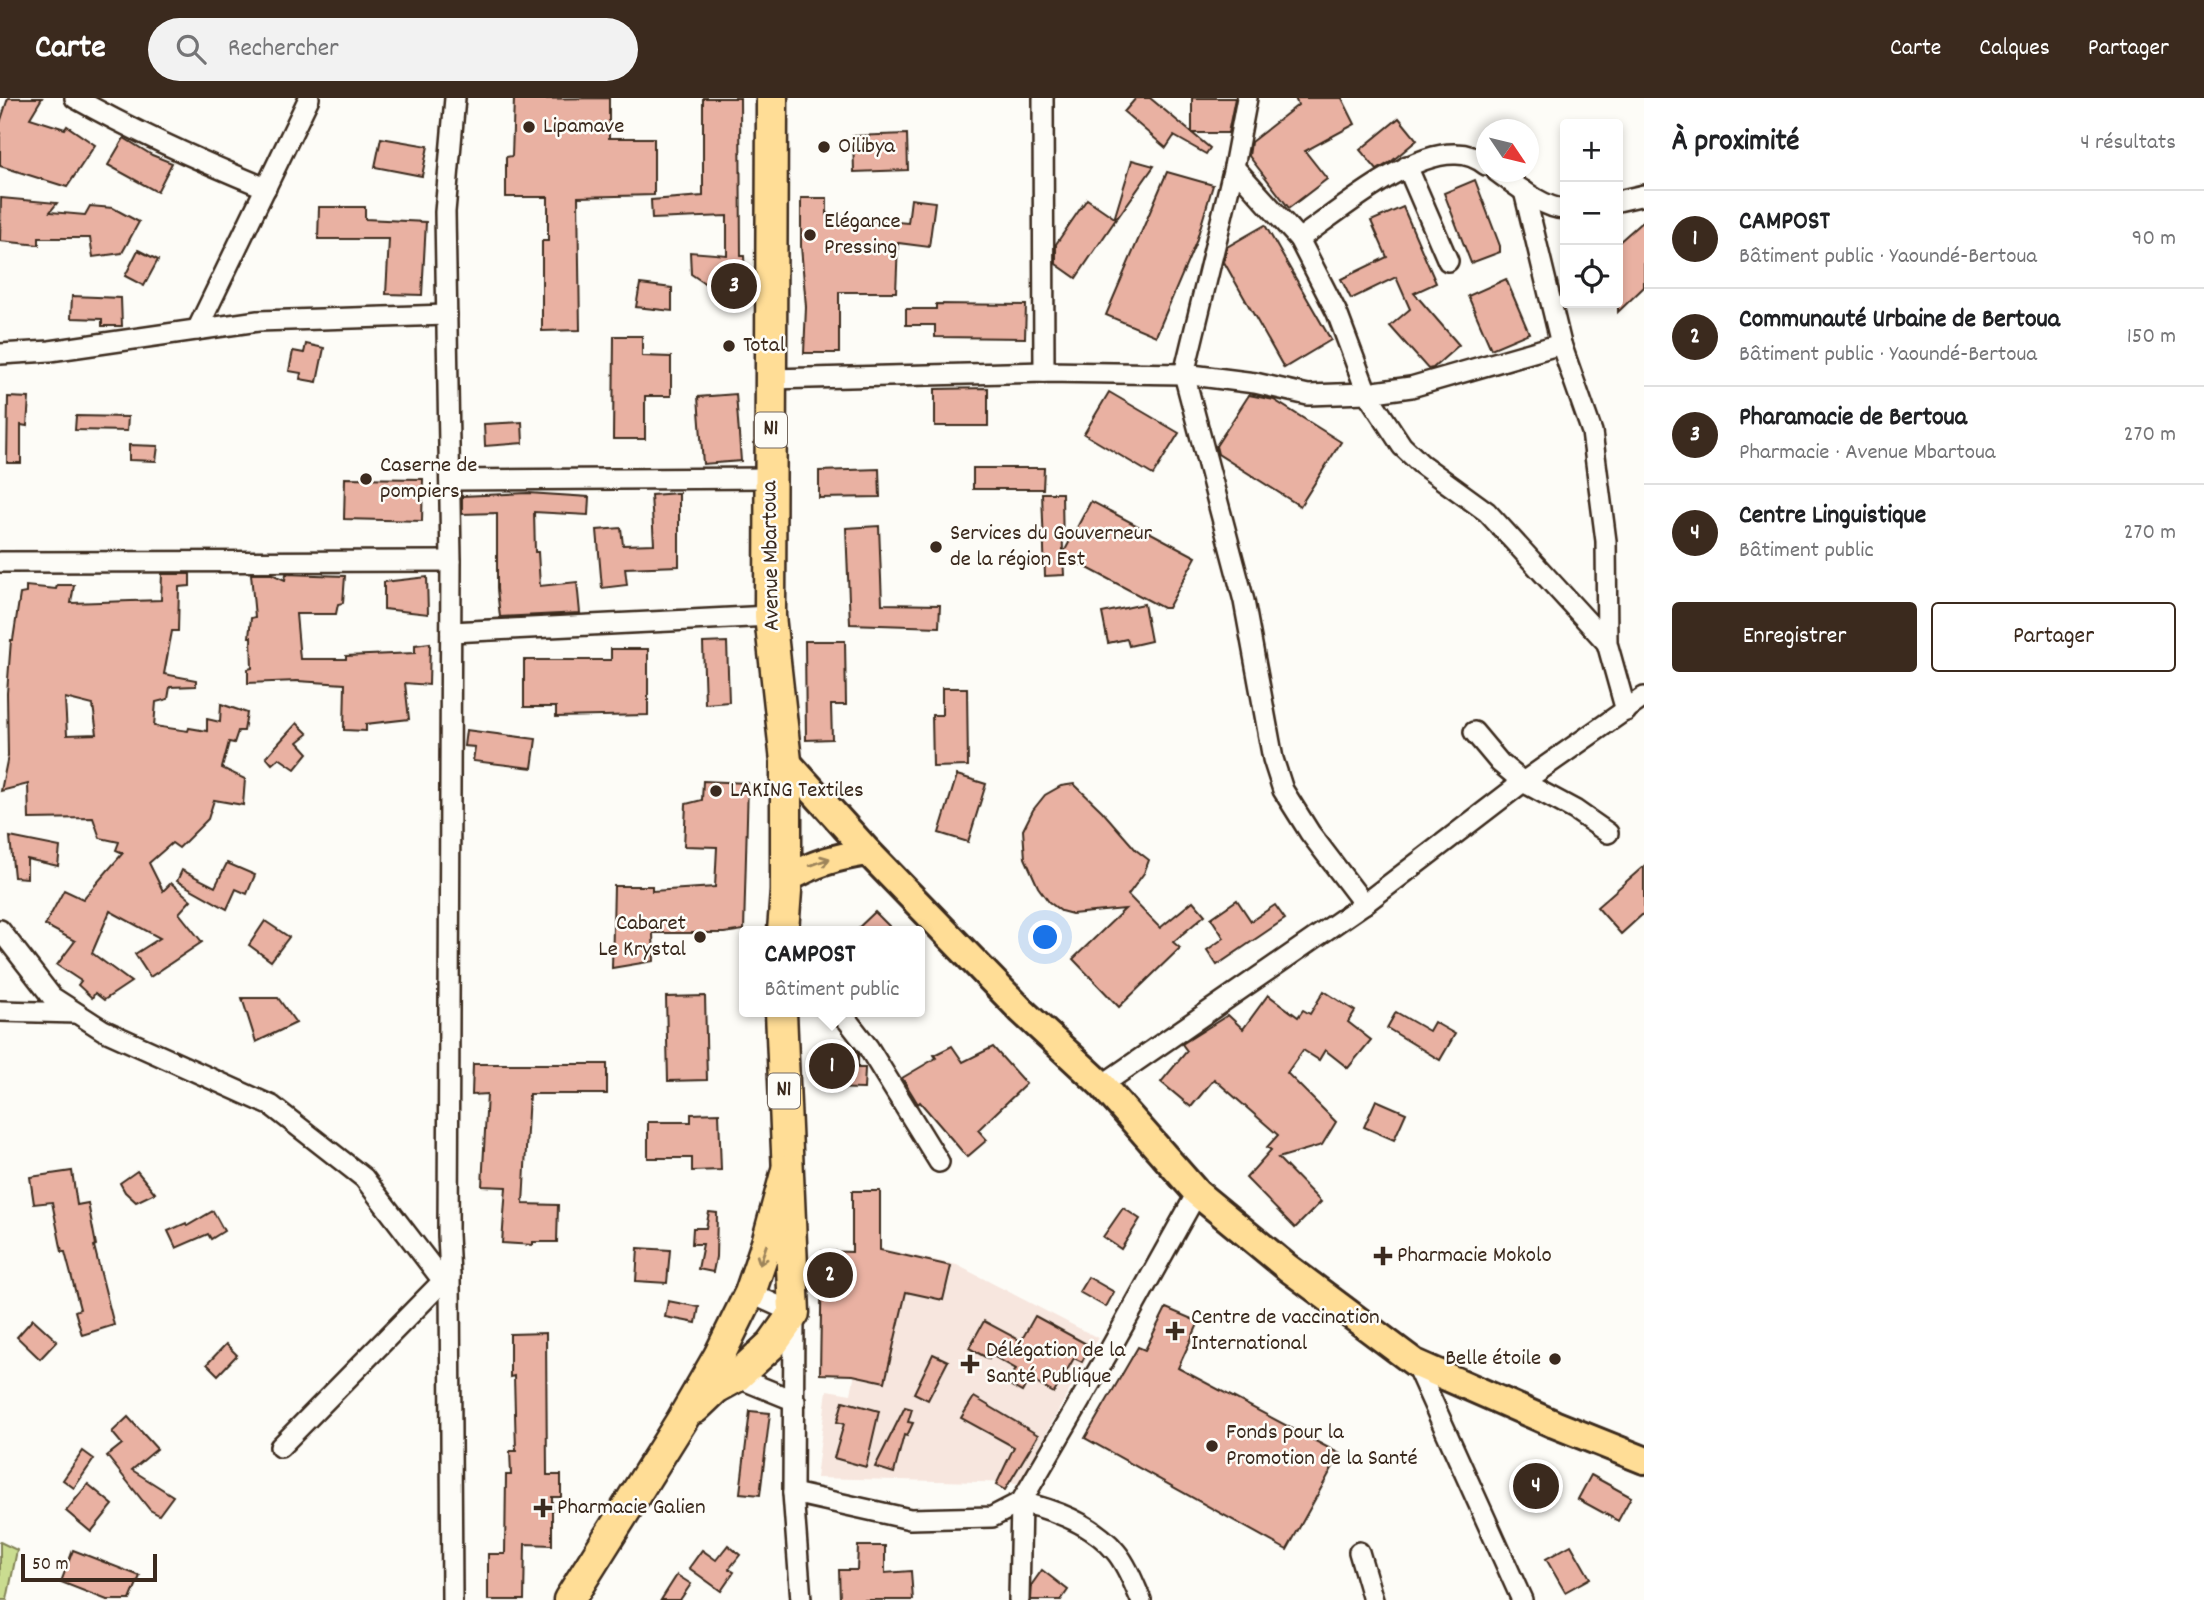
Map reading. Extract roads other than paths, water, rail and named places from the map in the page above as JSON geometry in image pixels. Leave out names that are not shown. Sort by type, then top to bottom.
[{"type":"highway","name":"Avenue Mbartoua","points":[[772,98],[770,616],[786,761]]},
{"type":"highway","name":"N1","points":[[783,926],[786,761]]},
{"type":"highway","name":"N1","points":[[727,1367],[772,1345],[794,1313],[781,1017]]},
{"type":"highway","name":"N1","points":[[569,1600],[682,1420],[716,1388],[727,1367],[788,1170]]},
{"type":"main road","points":[[786,761],[868,852],[1021,1011],[1102,1085],[1197,1193],[1288,1268],[1415,1363],[1644,1460]]},
{"type":"main road","points":[[786,891],[786,880],[807,867],[832,858],[868,852]]},
{"type":"street","points":[[75,98],[185,155],[266,188]]},
{"type":"street","points":[[197,330],[309,98]]},
{"type":"street","points":[[452,1600],[446,1278],[451,561],[445,212],[455,98]]},
{"type":"street","points":[[1043,98],[1045,372]]},
{"type":"street","points":[[1247,98],[1234,167],[1184,374],[1244,601],[1273,759],[1283,790],[1310,833],[1364,904]]},
{"type":"street","points":[[1299,239],[1406,166],[1455,153],[1476,158]]},
{"type":"street","points":[[1406,166],[1448,261]]},
{"type":"street","points":[[1234,167],[1299,239],[1337,313],[1367,393],[1402,446],[1421,464],[1488,512],[1607,643]]},
{"type":"street","points":[[1511,182],[1560,209]]},
{"type":"street","points":[[1524,191],[1561,344],[1592,432],[1606,541],[1607,643],[1626,711]]},
{"type":"street","points":[[1623,200],[1644,195]]},
{"type":"street","points":[[0,354],[50,351],[258,321],[447,315]]},
{"type":"street","points":[[771,379],[1045,372],[1184,374],[1255,383],[1308,394],[1367,393],[1411,387],[1561,344]]},
{"type":"street","points":[[450,480],[771,478]]},
{"type":"street","points":[[0,562],[451,561]]},
{"type":"street","points":[[451,632],[770,616]]},
{"type":"street","points":[[1102,1085],[1364,904],[1523,782],[1644,697]]},
{"type":"street","points":[[1474,732],[1500,763],[1523,782],[1575,810],[1608,833]]},
{"type":"street","points":[[0,930],[52,997],[103,1030],[272,1106],[364,1178],[446,1278]]},
{"type":"street","points":[[0,1019],[0,1011],[77,1013]]},
{"type":"street","points":[[843,1017],[868,1047],[939,1162]]},
{"type":"street","points":[[1019,1600],[1021,1502],[1197,1193]]},
{"type":"street","points":[[280,1447],[446,1278]]},
{"type":"street","points":[[750,1293],[794,1313],[793,1493],[801,1600]]},
{"type":"street","points":[[1415,1363],[1522,1600]]},
{"type":"street","points":[[727,1367],[795,1401]]},
{"type":"street","points":[[793,1493],[910,1519],[992,1517],[1021,1502],[1055,1510],[1098,1535],[1116,1552],[1141,1600]]},
{"type":"street","points":[[1359,1552],[1373,1600]]},
{"type":"place","name":"Lipamave","points":[[529,127]]},
{"type":"place","name":"Oilibya","points":[[824,147]]},
{"type":"place","name":"Elégance Pressing","points":[[810,235]]},
{"type":"place","name":"Pharamacie de Bertoua","points":[[734,286]]},
{"type":"place","name":"Total","points":[[729,346]]},
{"type":"place","name":"Caserne de pompiers","points":[[366,479]]},
{"type":"place","name":"Services du Gouverneur de la région Est","points":[[936,547]]},
{"type":"place","name":"LAKING Textiles","points":[[716,791]]},
{"type":"place","name":"Cabaret Le Krystal","points":[[700,937]]},
{"type":"place","name":"CAMPOST","points":[[832,1066]]},
{"type":"place","name":"Pharmacie Mokolo","points":[[1383,1256]]},
{"type":"place","name":"Communauté Urbaine de Bertoua","points":[[830,1275]]},
{"type":"place","name":"Centre de vaccination International","points":[[1175,1331]]},
{"type":"place","name":"Belle étoile","points":[[1555,1359]]},
{"type":"place","name":"Délégation de la Santé Publique","points":[[970,1364]]},
{"type":"place","name":"Fonds pour la Promotion de la Santé","points":[[1212,1446]]},
{"type":"place","name":"Centre Linguistique","points":[[1536,1486]]},
{"type":"place","name":"Pharmacie Galien","points":[[543,1508]]}]
